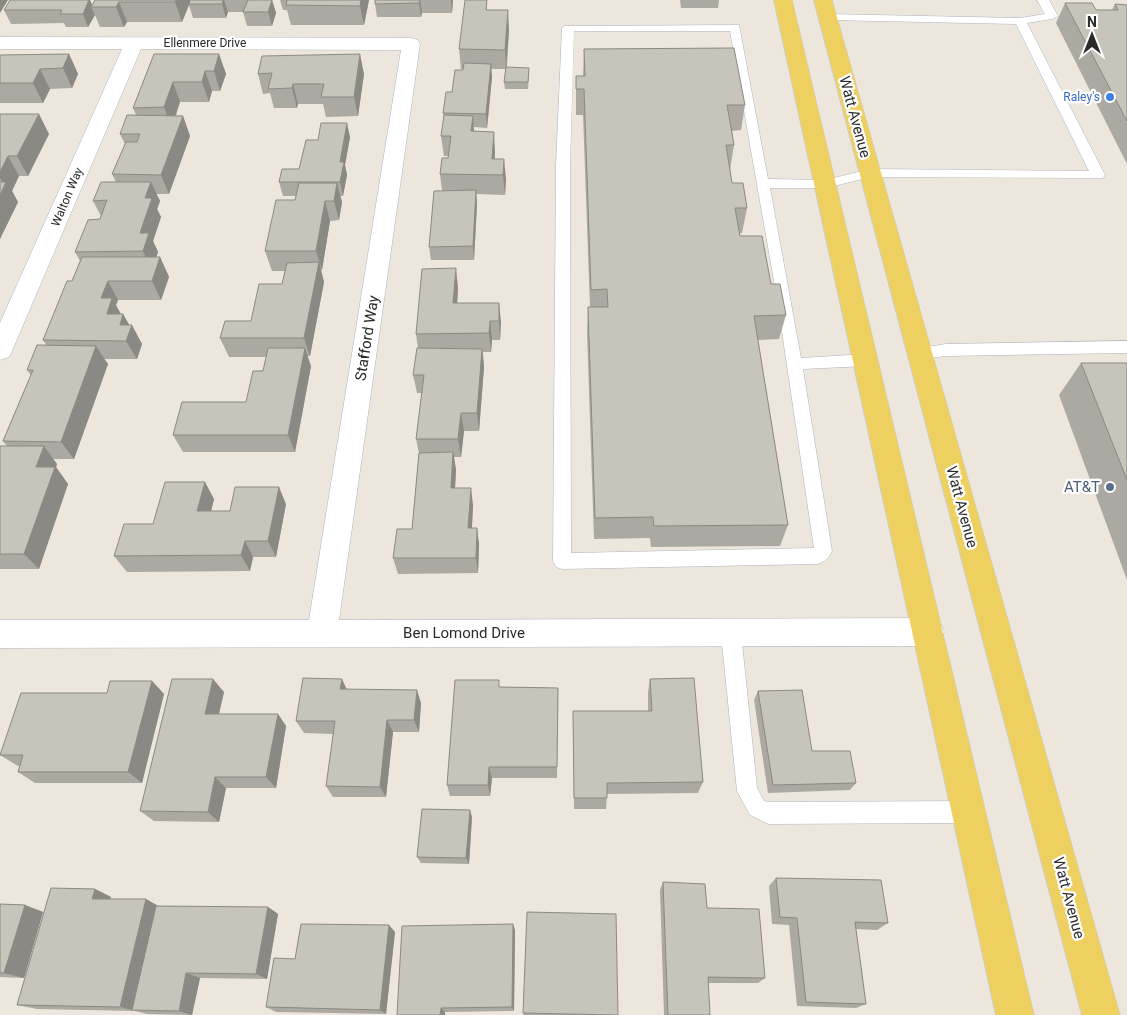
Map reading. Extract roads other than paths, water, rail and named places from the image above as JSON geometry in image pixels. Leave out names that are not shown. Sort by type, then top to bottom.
[{"type":"main road","points":[[783,0],[1015,1015]]},
{"type":"main road","name":"Watt Avenue","points":[[825,8],[1101,1015]]},
{"type":"street","name":"Ellenmere Drive","points":[[0,43],[411,44]]},
{"type":"street","name":"Walton Way","points":[[0,351],[134,43]]},
{"type":"street","name":"Stafford Way","points":[[322,633],[411,44]]},
{"type":"street","name":"Ben Lomond Drive","points":[[0,634],[928,632]]},
{"type":"lane","points":[[825,8],[994,16],[1020,21],[1056,16],[1043,0]]},
{"type":"lane","points":[[762,184],[826,184],[870,173],[1098,175],[1020,21]]},
{"type":"lane","points":[[735,27],[736,59],[762,184],[794,364],[823,551],[818,556],[562,561],[563,166],[571,58],[568,28],[735,27]]},
{"type":"lane","points":[[920,353],[946,350],[1127,347]]},
{"type":"lane","points":[[794,364],[866,360]]},
{"type":"lane","points":[[731,633],[747,791],[757,808],[769,813],[969,812]]},
{"type":"place","name":"Raley's","points":[[1110,97]]},
{"type":"place","name":"AT&T","points":[[1110,487]]}]
